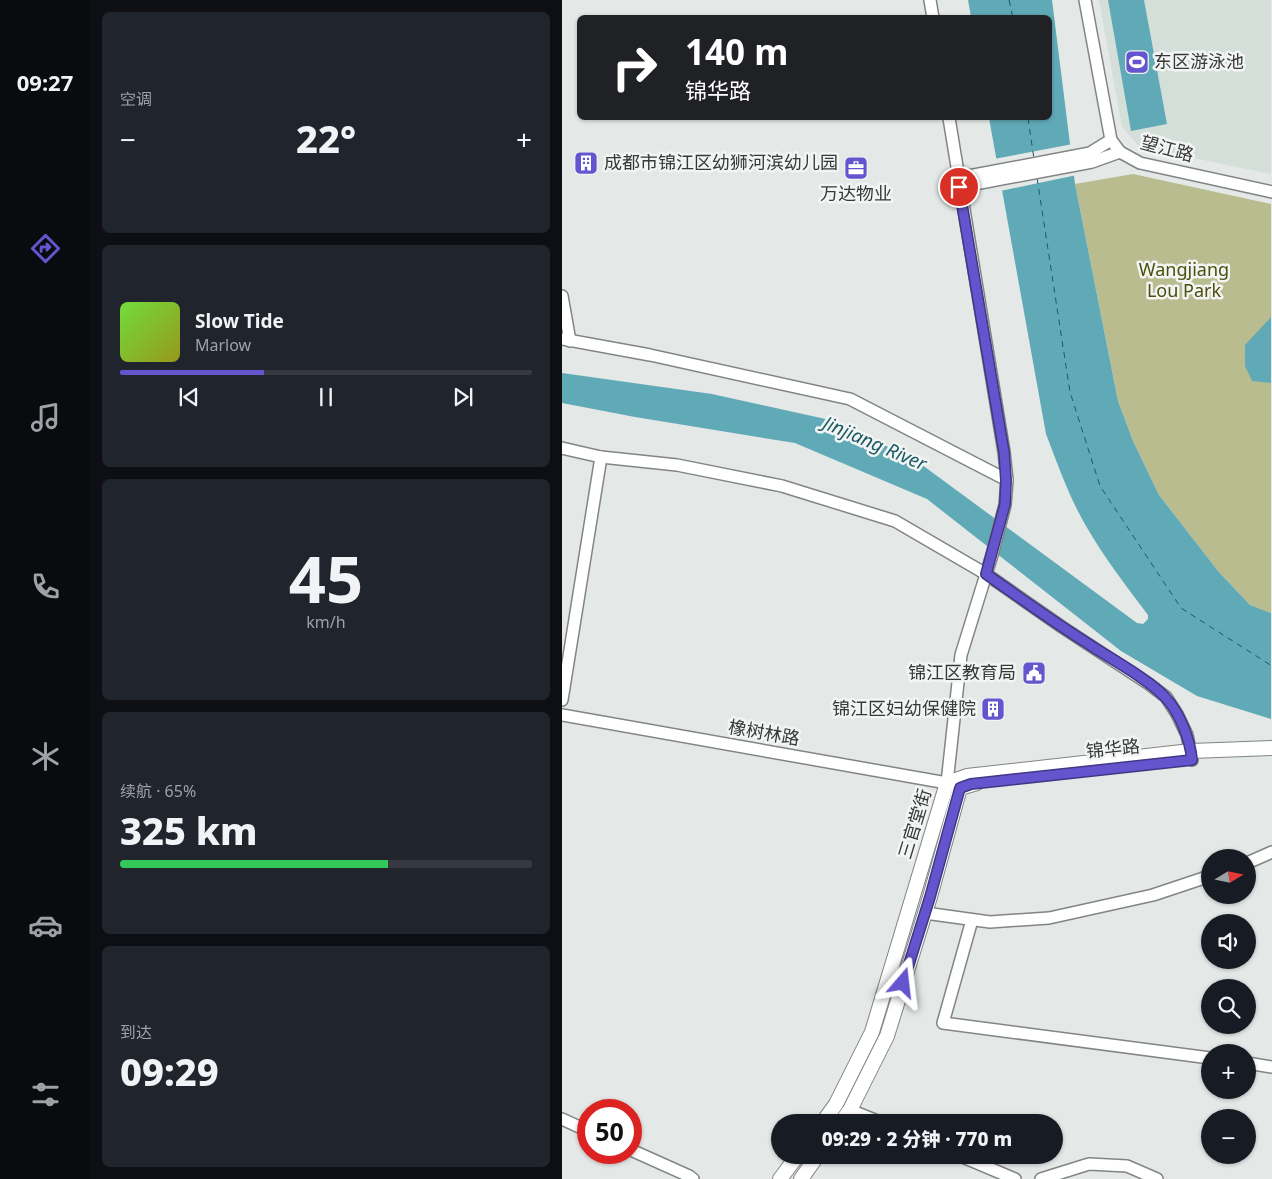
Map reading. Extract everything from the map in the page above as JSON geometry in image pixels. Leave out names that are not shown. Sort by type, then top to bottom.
[{"type":"main road","name":"三官堂街","points":[[828,1114],[836,1104],[872,1032],[947,783],[967,776],[1272,748]]},
{"type":"main road","name":"锦华路","points":[[960,788],[971,784],[1191,755],[1272,758]]},
{"type":"main road","name":"三官堂街","points":[[847,1114],[887,1036],[925,913],[960,788]]},
{"type":"main road","points":[[780,1179],[791,1164]]},
{"type":"main road","points":[[801,1179],[812,1164]]},
{"type":"street","points":[[930,0],[932,15]]},
{"type":"street","name":"望江路","points":[[1085,0],[1111,140],[1120,152],[1140,163],[1272,192]]},
{"type":"street","points":[[947,783],[961,655],[992,555],[1005,504],[1006,480],[1004,452],[948,120]]},
{"type":"street","points":[[1091,158],[1111,140]]},
{"type":"street","points":[[958,182],[1120,152]]},
{"type":"street","points":[[562,296],[566,340],[650,355],[850,399],[1006,480]]},
{"type":"street","points":[[562,448],[601,457],[677,465],[782,486],[895,520],[986,574],[1062,627],[1150,684],[1166,698],[1180,721],[1191,755]]},
{"type":"street","points":[[562,700],[601,457]]},
{"type":"street","name":"橡树林路","points":[[562,715],[947,783],[960,788]]},
{"type":"street","points":[[1256,860],[1272,852]]},
{"type":"street","points":[[925,913],[990,922],[1049,918],[1152,895],[1201,879]]},
{"type":"street","points":[[972,920],[943,1023],[1201,1057]]},
{"type":"street","points":[[1256,1064],[1272,1067]]},
{"type":"street","points":[[850,1110],[860,1114]]},
{"type":"street","points":[[562,1119],[577,1126]]},
{"type":"street","points":[[642,1155],[693,1179]]},
{"type":"street","points":[[979,1164],[1015,1179]]},
{"type":"street","points":[[1041,1179],[1090,1164],[1128,1166],[1157,1179]]},
{"type":"shaded area","points":[[1099,0],[1271,0],[1271,174],[1140,147],[1122,127]]},
{"type":"green space","name":"Wangjiang Lou Park","points":[[1133,174],[1271,204],[1271,613],[1250,605],[1218,571],[1159,495],[1133,441],[1118,401],[1075,184]]},
{"type":"water","name":"Jinjiang River","points":[[968,0],[1052,0],[1075,184],[1118,401],[1133,441],[1159,495],[1218,571],[1250,605],[1271,613],[1271,719],[1197,696],[1121,651],[927,499],[795,443],[562,403],[562,373],[712,394],[830,420],[914,459],[1137,623],[1143,624],[1148,619],[1148,615],[1123,582],[1086,526],[1059,469],[1046,434],[989,120],[1052,120],[1052,15],[971,15]]},
{"type":"water","name":"东区游泳池","points":[[1108,0],[1144,0],[1167,124],[1131,131]]},
{"type":"water","points":[[1271,317],[1271,383],[1252,381],[1245,366],[1245,345]]},
{"type":"pier","points":[[1073,144],[1077,175],[1000,191],[994,159]]},
{"type":"ferry route","points":[[1009,0],[1012,15]]},
{"type":"ferry route","points":[[1028,120],[1034,159]]},
{"type":"ferry route","points":[[1037,178],[1070,392],[1100,486],[1181,608],[1272,666]]},
{"type":"place","name":"东区游泳池","points":[[1137,62]]},
{"type":"place","name":"成都市锦江区幼狮河滨幼儿园","points":[[586,163]]},
{"type":"place","name":"万达物业","points":[[856,168]]},
{"type":"place","name":"锦江区教育局","points":[[1034,673]]},
{"type":"place","name":"锦江区妇幼保健院","points":[[993,709]]},
{"type":"route","points":[[903,983],[930,897],[960,788],[971,784],[1192,760],[1186,735],[1177,714],[1166,698],[1150,684],[1062,627],[986,574],[1005,504],[1006,480],[1004,452],[959,187]]}]
